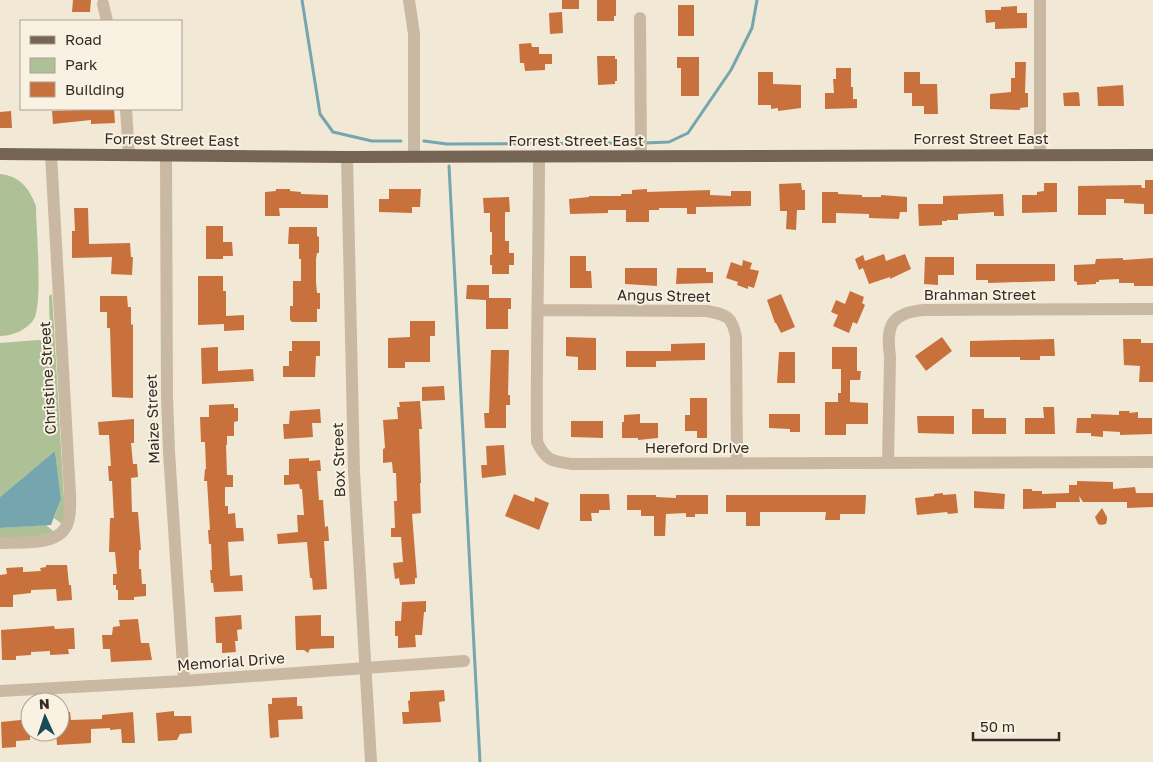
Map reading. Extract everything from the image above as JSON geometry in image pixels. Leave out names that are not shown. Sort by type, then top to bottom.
[{"type":"main road","name":"Forrest Street East","points":[[0,154],[347,157],[1153,154]]},
{"type":"street","points":[[409,0],[414,34],[414,156]]},
{"type":"street","points":[[1040,1],[1040,154]]},
{"type":"street","points":[[103,4],[107,20]]},
{"type":"street","points":[[640,18],[641,156]]},
{"type":"street","points":[[126,110],[129,155]]},
{"type":"street","name":"Christine Street","points":[[0,543],[51,540],[63,534],[69,521],[70,494],[50,155]]},
{"type":"street","name":"Maize Street","points":[[166,156],[166,397],[184,681]]},
{"type":"street","name":"Hereford Drive","points":[[540,156],[539,310],[536,358],[537,442],[543,455],[556,462],[572,464],[1153,462]]},
{"type":"street","name":"Box Street","points":[[347,157],[354,472],[367,668],[371,762]]},
{"type":"street","name":"Brahman Street","points":[[888,463],[890,357],[888,343],[890,328],[898,316],[911,311],[924,310],[1153,309]]},
{"type":"street","name":"Angus Street","points":[[539,310],[707,311],[722,314],[734,323],[736,337],[737,463]]},
{"type":"street","name":"Memorial Drive","points":[[0,690],[184,681],[464,661]]},
{"type":"green space","points":[[0,174],[13,177],[23,184],[36,206],[39,282],[37,310],[34,319],[19,332],[0,336]]},
{"type":"green space","points":[[52,294],[65,516],[62,524],[54,518],[61,499],[55,451],[0,497],[0,343],[50,341],[49,296]]},
{"type":"green space","points":[[46,525],[54,532],[35,537],[0,539],[0,528]]},
{"type":"water","points":[[55,451],[61,499],[51,525],[0,528],[0,497]]},
{"type":"building","points":[[73,0],[91,0],[90,12],[72,12]]},
{"type":"building","points":[[562,0],[579,0],[579,9],[562,9]]},
{"type":"building","points":[[597,0],[616,0],[616,16],[614,16],[614,21],[597,21]]},
{"type":"building","points":[[678,5],[694,5],[694,36],[678,36]]},
{"type":"building","points":[[1017,6],[1017,13],[1027,13],[1027,28],[995,29],[995,22],[986,23],[985,10],[1001,10],[1001,7]]},
{"type":"building","points":[[562,12],[563,33],[550,34],[549,13]]},
{"type":"building","points":[[531,43],[532,47],[539,47],[539,54],[552,54],[552,64],[545,64],[545,70],[525,71],[524,63],[520,63],[519,44]]},
{"type":"building","points":[[597,56],[615,56],[615,59],[617,59],[617,81],[615,81],[615,84],[598,85]]},
{"type":"building","points":[[677,57],[699,57],[699,96],[681,96],[681,68],[677,68]]},
{"type":"building","points":[[1015,62],[1026,62],[1025,93],[1028,93],[1028,107],[1020,108],[1020,110],[990,109],[990,94],[1011,92],[1011,78],[1015,78]]},
{"type":"building","points":[[836,68],[851,68],[851,87],[853,87],[853,99],[857,99],[857,108],[825,109],[825,93],[834,93],[833,79],[836,79]]},
{"type":"building","points":[[758,72],[773,72],[773,84],[801,85],[801,108],[778,111],[778,108],[771,109],[771,105],[758,105]]},
{"type":"building","points":[[904,72],[920,72],[920,84],[937,84],[938,114],[924,114],[924,106],[912,106],[912,93],[904,93]]},
{"type":"building","points":[[1123,85],[1124,106],[1098,106],[1097,87]]},
{"type":"building","points":[[1063,93],[1079,93],[1080,106],[1064,106]]},
{"type":"building","points":[[114,110],[115,123],[91,124],[91,120],[53,124],[52,111]]},
{"type":"building","points":[[11,111],[12,128],[0,128],[0,112]]},
{"type":"building","points":[[1145,180],[1153,180],[1153,214],[1144,214],[1144,204],[1124,203],[1124,199],[1106,199],[1106,215],[1078,215],[1078,186],[1141,185],[1142,188],[1145,188]]},
{"type":"building","points":[[801,183],[802,190],[805,190],[805,210],[797,210],[796,230],[786,229],[787,211],[780,211],[779,184]]},
{"type":"building","points":[[1044,183],[1057,183],[1057,212],[1022,213],[1022,195],[1037,195],[1037,192],[1044,191]]},
{"type":"building","points":[[276,189],[290,189],[290,191],[301,192],[301,194],[328,195],[328,208],[279,208],[280,216],[265,216],[265,192],[276,191]]},
{"type":"building","points":[[389,189],[421,189],[420,207],[412,207],[412,213],[379,212],[379,199],[389,199]]},
{"type":"building","points":[[647,189],[647,192],[710,190],[710,195],[731,196],[731,191],[751,191],[751,206],[696,207],[696,214],[687,214],[687,208],[659,208],[659,210],[649,210],[649,222],[626,222],[626,210],[608,210],[608,213],[570,214],[569,199],[589,196],[621,196],[621,194],[632,194],[632,190]]},
{"type":"building","points":[[822,192],[862,195],[862,197],[881,197],[881,195],[907,197],[907,212],[900,212],[899,219],[869,218],[869,214],[836,213],[836,223],[822,223]]},
{"type":"building","points":[[1003,194],[1004,216],[994,216],[994,212],[958,214],[958,220],[942,221],[942,225],[919,226],[918,204],[943,204],[943,196]]},
{"type":"building","points":[[509,197],[510,212],[505,212],[505,241],[509,241],[509,253],[514,253],[514,265],[509,265],[509,274],[492,274],[492,265],[490,265],[492,232],[490,232],[490,213],[484,213],[483,198]]},
{"type":"building","points":[[74,208],[88,208],[89,244],[130,243],[131,257],[133,257],[132,275],[111,274],[112,257],[72,258],[72,231],[75,231]]},
{"type":"building","points":[[206,226],[223,226],[223,242],[232,242],[233,256],[223,256],[223,259],[206,259]]},
{"type":"building","points":[[289,227],[317,227],[319,253],[317,253],[316,259],[316,282],[317,293],[320,293],[320,309],[317,309],[317,322],[292,322],[290,320],[290,306],[293,306],[293,281],[301,281],[301,259],[299,259],[299,244],[288,244]]},
{"type":"building","points":[[884,254],[886,261],[905,254],[911,269],[890,279],[890,277],[869,284],[863,268],[859,270],[855,259],[863,255],[865,261]]},
{"type":"building","points":[[570,256],[586,256],[586,271],[591,271],[592,288],[570,288]]},
{"type":"building","points":[[925,257],[954,257],[954,275],[938,275],[938,285],[924,284]]},
{"type":"building","points":[[1123,258],[1123,260],[1153,258],[1153,286],[1134,286],[1134,283],[1119,283],[1119,279],[1099,280],[1096,284],[1077,285],[1077,282],[1074,281],[1074,265],[1095,264],[1096,259]]},
{"type":"building","points":[[743,260],[752,263],[750,269],[759,271],[754,288],[748,286],[748,289],[737,285],[738,282],[726,278],[731,262],[742,266]]},
{"type":"building","points":[[976,264],[1055,264],[1055,281],[988,283],[988,280],[976,280]]},
{"type":"building","points":[[625,268],[657,268],[657,286],[625,284]]},
{"type":"building","points":[[677,268],[706,268],[706,272],[713,272],[713,283],[676,284]]},
{"type":"building","points":[[198,276],[223,276],[223,291],[226,291],[226,316],[244,315],[244,330],[224,331],[224,324],[198,325]]},
{"type":"building","points":[[467,285],[489,285],[489,298],[511,298],[511,309],[508,309],[508,329],[486,329],[486,300],[466,299]]},
{"type":"building","points":[[850,291],[864,297],[862,303],[865,305],[857,324],[853,322],[849,333],[833,326],[838,315],[831,312],[836,300],[845,304]]},
{"type":"building","points":[[781,294],[795,327],[781,333],[775,323],[767,300]]},
{"type":"building","points":[[100,296],[127,296],[128,307],[131,307],[131,325],[133,324],[133,398],[112,397],[110,328],[107,328],[107,312],[100,312]]},
{"type":"building","points":[[410,321],[435,321],[435,336],[430,336],[430,362],[405,362],[405,368],[388,368],[388,338],[410,337]]},
{"type":"building","points":[[566,337],[596,338],[596,370],[578,370],[578,357],[566,356]]},
{"type":"building","points":[[942,337],[952,351],[926,371],[915,356]]},
{"type":"building","points":[[1054,339],[1055,356],[1040,356],[1040,360],[1020,360],[1020,357],[970,357],[970,341]]},
{"type":"building","points":[[1123,339],[1141,339],[1141,343],[1153,343],[1153,382],[1139,382],[1140,366],[1124,365]]},
{"type":"building","points":[[292,341],[320,341],[320,356],[316,356],[315,377],[283,377],[283,366],[289,366],[289,351],[292,351]]},
{"type":"building","points":[[705,343],[705,360],[656,361],[656,367],[626,367],[626,351],[671,351],[671,344]]},
{"type":"building","points":[[218,347],[218,371],[253,369],[254,381],[202,384],[201,348]]},
{"type":"building","points":[[832,347],[857,347],[857,371],[861,371],[860,380],[850,380],[850,402],[868,403],[868,424],[846,424],[846,435],[825,435],[825,402],[838,402],[838,393],[841,393],[841,369],[832,369]]},
{"type":"building","points":[[491,350],[509,350],[508,395],[510,395],[510,405],[506,405],[506,428],[485,428],[484,413],[489,413]]},
{"type":"building","points":[[779,352],[795,352],[795,383],[777,383]]},
{"type":"building","points":[[444,386],[445,400],[422,401],[422,387]]},
{"type":"building","points":[[690,398],[707,398],[707,438],[697,438],[697,431],[685,431],[685,415],[690,415]]},
{"type":"building","points":[[420,401],[422,429],[419,429],[421,513],[412,514],[417,578],[415,578],[415,584],[400,585],[399,578],[395,579],[393,563],[403,562],[401,537],[391,537],[391,528],[395,528],[394,501],[397,501],[396,473],[393,473],[392,462],[383,463],[383,449],[385,448],[383,420],[398,419],[397,407],[400,407],[399,402]]},
{"type":"building","points":[[234,404],[234,408],[238,408],[238,421],[234,422],[234,436],[227,436],[226,445],[227,475],[233,475],[233,487],[225,487],[225,506],[228,506],[228,514],[235,513],[236,528],[243,528],[244,541],[228,542],[230,576],[242,575],[243,591],[214,592],[210,570],[212,570],[211,544],[209,544],[208,530],[210,530],[207,481],[204,481],[206,469],[205,442],[201,442],[200,417],[209,417],[209,405]]},
{"type":"building","points":[[1043,407],[1054,407],[1055,434],[1025,434],[1025,418],[1044,418]]},
{"type":"building","points":[[320,409],[321,423],[312,423],[313,437],[284,439],[283,424],[289,424],[290,411]]},
{"type":"building","points":[[972,409],[984,409],[984,418],[1006,418],[1006,434],[972,434]]},
{"type":"building","points":[[1119,411],[1138,412],[1138,418],[1152,418],[1152,434],[1120,435],[1120,432],[1103,431],[1103,437],[1091,436],[1091,433],[1076,433],[1077,418],[1091,418],[1091,414],[1119,415]]},
{"type":"building","points":[[640,414],[640,423],[658,423],[658,438],[638,440],[638,438],[622,438],[624,415]]},
{"type":"building","points":[[769,414],[800,414],[800,432],[790,432],[790,429],[769,428]]},
{"type":"building","points":[[917,416],[954,416],[954,434],[918,433]]},
{"type":"building","points":[[134,419],[134,443],[131,443],[133,464],[137,464],[138,477],[131,478],[132,512],[138,512],[141,550],[139,550],[139,569],[141,569],[142,584],[146,584],[146,596],[134,597],[134,600],[118,600],[118,590],[116,590],[116,585],[113,585],[113,574],[117,574],[115,552],[109,552],[110,518],[114,518],[112,481],[109,481],[108,466],[111,466],[109,435],[99,435],[98,422]]},
{"type":"building","points":[[571,421],[603,421],[603,438],[571,437]]},
{"type":"building","points":[[504,445],[506,475],[482,478],[481,465],[487,465],[486,446]]},
{"type":"building","points":[[309,458],[309,461],[320,460],[321,471],[317,471],[319,500],[323,500],[325,527],[328,526],[329,541],[324,541],[327,589],[313,590],[307,542],[278,544],[277,534],[298,532],[297,515],[304,515],[302,489],[300,489],[299,484],[284,485],[284,475],[289,475],[289,459]]},
{"type":"building","points":[[1077,481],[1113,482],[1113,489],[1135,487],[1136,493],[1153,493],[1153,507],[1127,508],[1127,502],[1083,502],[1079,496],[1080,502],[1056,502],[1056,508],[1023,509],[1023,489],[1042,491],[1042,494],[1069,493],[1069,485],[1077,485]]},
{"type":"building","points":[[974,491],[1005,494],[1004,509],[974,508]]},
{"type":"building","points":[[943,493],[943,495],[956,494],[958,513],[948,514],[947,512],[917,515],[915,498]]},
{"type":"building","points":[[514,494],[534,502],[535,497],[549,503],[539,530],[505,516]]},
{"type":"building","points":[[580,494],[609,494],[610,510],[599,510],[599,513],[591,513],[592,521],[580,521]]},
{"type":"building","points":[[627,495],[656,495],[656,497],[676,498],[676,495],[708,495],[708,514],[695,514],[695,517],[686,517],[686,513],[666,514],[665,536],[654,536],[654,516],[641,516],[641,510],[627,510]]},
{"type":"building","points":[[726,495],[866,495],[865,514],[840,514],[840,520],[825,520],[826,512],[760,512],[760,526],[746,526],[746,512],[726,512]]},
{"type":"building","points":[[1102,508],[1107,520],[1106,524],[1101,525],[1098,524],[1095,517]]},
{"type":"building","points":[[46,565],[67,565],[72,600],[57,601],[56,589],[31,590],[31,593],[13,595],[13,607],[0,607],[0,575],[7,574],[6,568],[23,567],[23,572],[41,571],[40,568],[46,567]]},
{"type":"building","points":[[426,601],[422,635],[415,635],[416,647],[398,648],[398,636],[395,636],[395,621],[401,621],[402,602]]},
{"type":"building","points":[[241,615],[242,629],[237,630],[236,652],[222,653],[222,643],[216,643],[215,617]]},
{"type":"building","points":[[321,615],[321,636],[334,636],[334,648],[310,649],[308,653],[304,650],[296,650],[295,616]]},
{"type":"building","points":[[138,619],[141,643],[149,643],[152,660],[111,662],[110,649],[103,649],[102,635],[112,635],[113,627],[120,626],[119,620]]},
{"type":"building","points":[[54,626],[55,629],[74,628],[75,649],[68,649],[69,654],[50,655],[50,651],[31,652],[31,655],[16,656],[16,660],[2,660],[1,630]]},
{"type":"building","points":[[444,690],[445,701],[439,702],[441,722],[403,724],[402,712],[409,712],[408,701],[410,700],[410,692]]},
{"type":"building","points":[[297,697],[297,706],[302,706],[303,719],[278,720],[279,737],[270,738],[268,704],[272,704],[272,698]]},
{"type":"building","points":[[174,711],[174,716],[191,716],[192,733],[180,734],[177,740],[158,741],[156,713]]},
{"type":"building","points":[[70,712],[71,720],[102,719],[102,715],[133,712],[135,743],[122,743],[121,729],[110,730],[110,728],[91,729],[91,743],[57,745],[57,742],[70,742]]},
{"type":"building","points":[[20,720],[20,741],[16,741],[16,747],[2,748],[1,722]]},
{"type":"waterway","points":[[302,0],[320,114],[333,132],[372,141],[401,141]]},
{"type":"waterway","points":[[645,143],[669,142],[688,133],[731,70],[752,28],[757,0]]},
{"type":"waterway","points":[[424,141],[447,144],[639,143]]},
{"type":"waterway","points":[[449,166],[480,762]]}]
